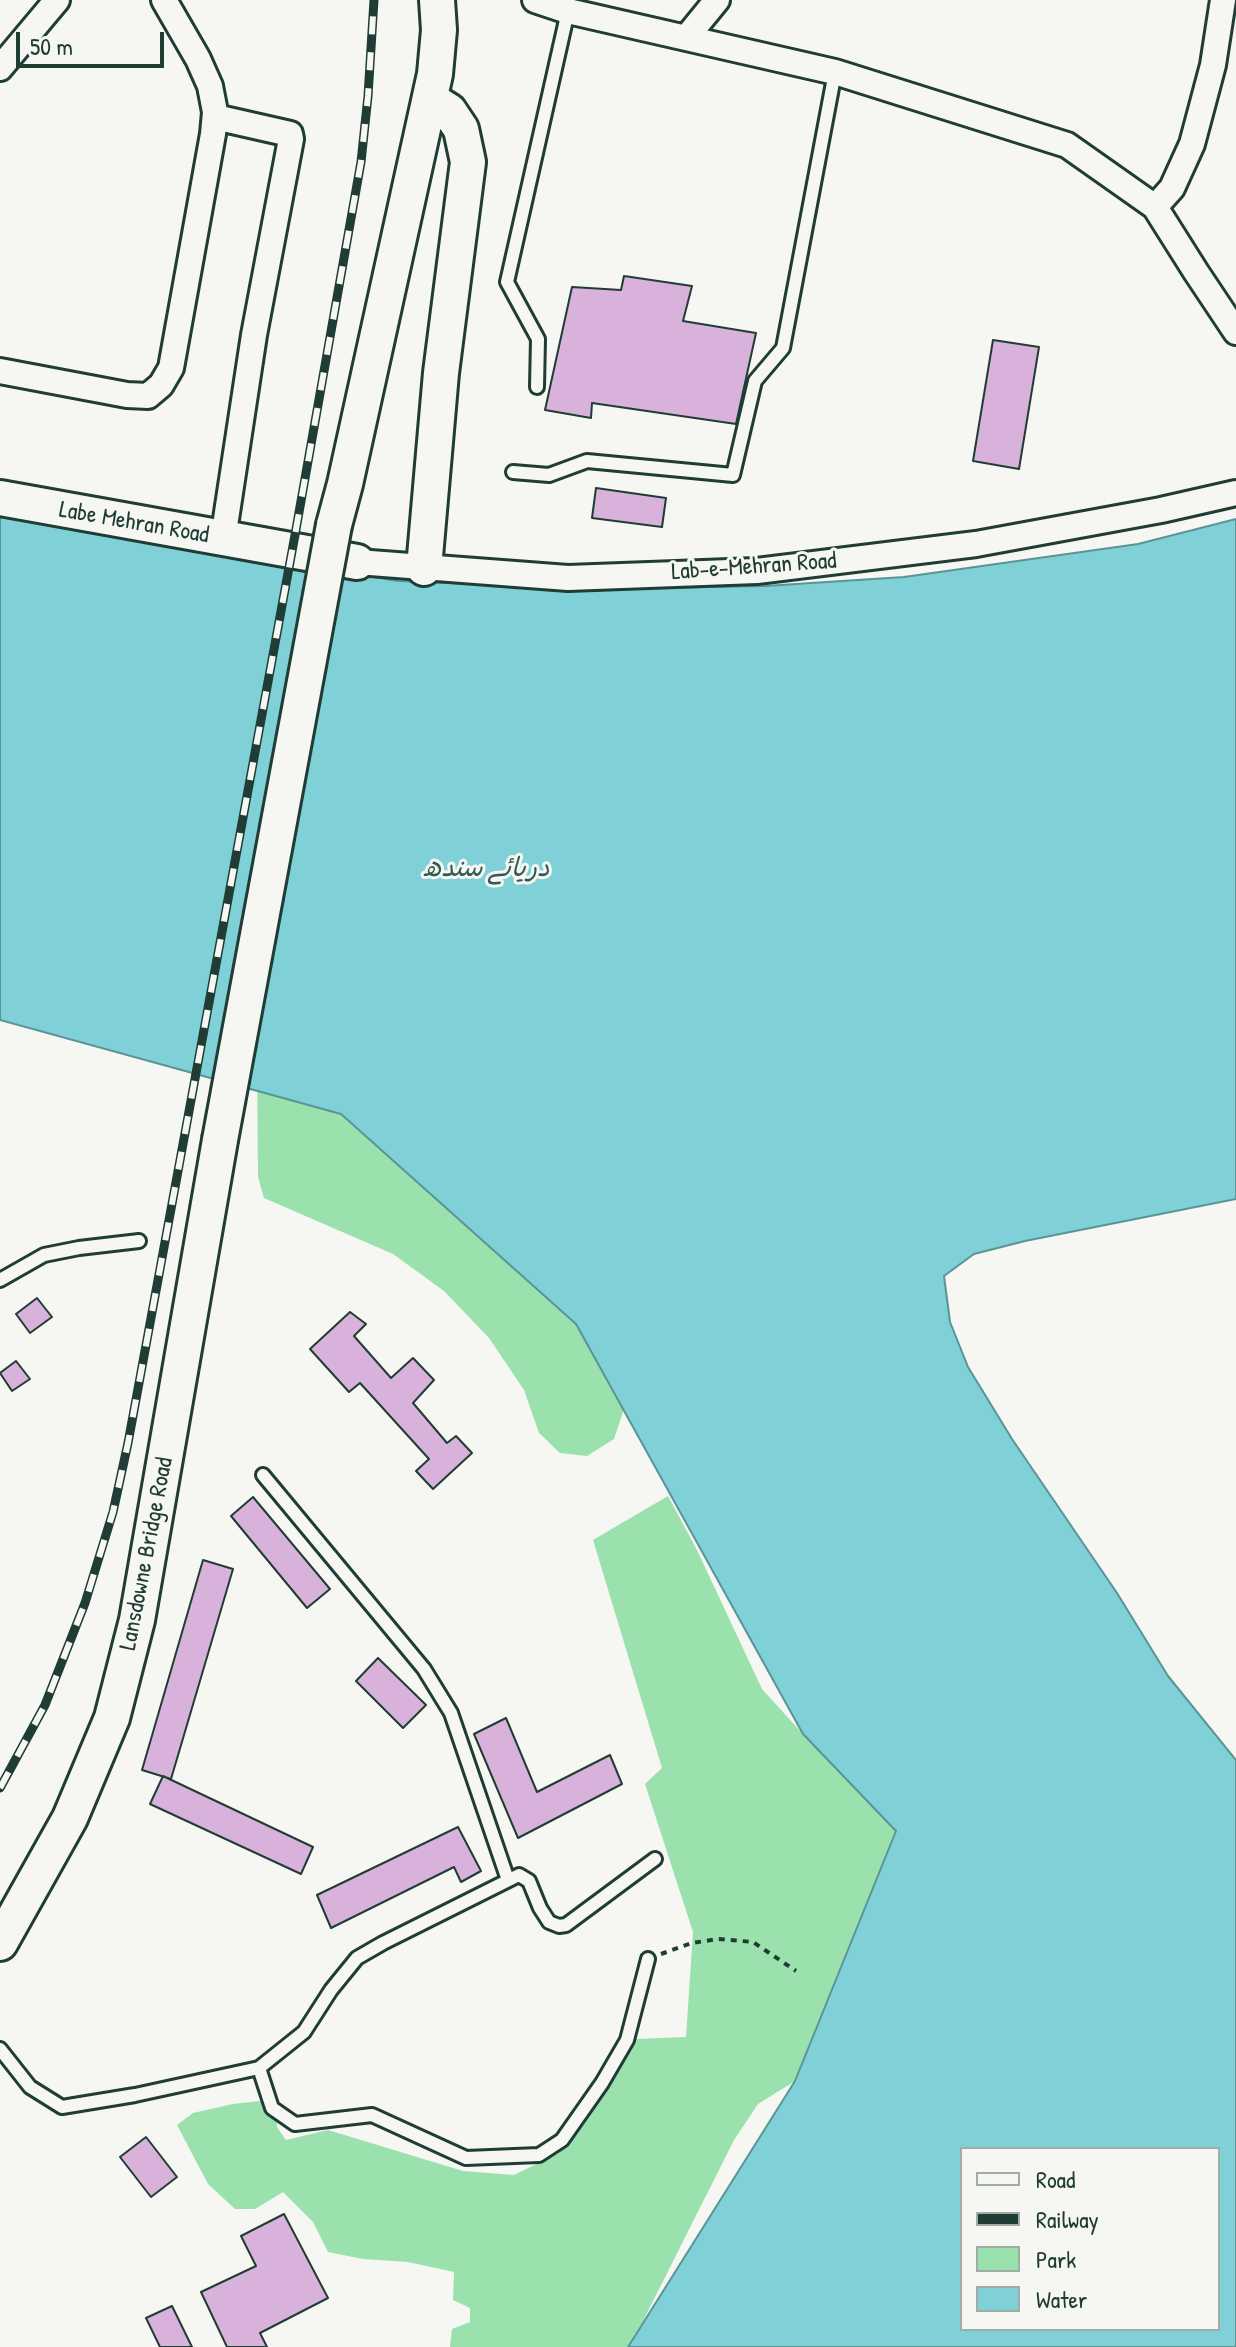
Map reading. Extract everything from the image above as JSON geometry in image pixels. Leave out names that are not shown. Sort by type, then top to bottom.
[{"type":"main road","name":"Lansdowne Bridge Road","points":[[0,1943],[70,1818],[112,1718],[137,1620],[220,1140],[334,525],[435,74],[439,30],[437,0]]},
{"type":"main road","points":[[424,568],[441,373],[468,162],[461,129],[449,111],[430,99]]},
{"type":"main road","name":"Labe Mehran Road","points":[[0,498],[267,548]]},
{"type":"main road","name":"Lab-e-Mehran Road","points":[[267,548],[357,562]]},
{"type":"street","points":[[0,68],[57,0]]},
{"type":"street","points":[[0,371],[127,395],[148,396],[161,385],[171,368],[215,117],[210,86],[164,0]]},
{"type":"street","points":[[535,0],[568,11],[835,72],[1067,145],[1155,207],[1236,332]]},
{"type":"street","points":[[686,38],[717,0]]},
{"type":"street","points":[[1155,207],[1172,188],[1192,144],[1213,65],[1223,0]]},
{"type":"street","points":[[215,117],[290,134],[291,139],[254,335],[223,539]]},
{"type":"street","name":"Lab-e-Mehran Road","points":[[357,562],[568,578],[757,571],[976,544],[1236,493]]},
{"type":"lane","points":[[537,387],[538,339],[507,282],[568,11]]},
{"type":"lane","points":[[513,472],[549,475],[587,461],[733,475],[755,381],[783,348],[835,72]]},
{"type":"lane","points":[[0,1280],[44,1255],[139,1241]]},
{"type":"lane","points":[[263,1475],[424,1669],[451,1713],[508,1880]]},
{"type":"lane","points":[[0,2049],[30,2087],[62,2107],[135,2095],[259,2068],[304,2032],[331,1990],[357,1958],[383,1943],[519,1875],[529,1881],[549,1922],[566,1925],[655,1859]]},
{"type":"lane","points":[[259,2068],[272,2108],[295,2124],[372,2115],[466,2158],[539,2155],[562,2140],[627,2040],[648,1959]]},
{"type":"path","points":[[648,1959],[692,1943],[718,1939],[753,1942],[796,1971]]},
{"type":"green space","points":[[257,1060],[502,1218],[630,1391],[614,1439],[587,1456],[560,1453],[539,1433],[524,1390],[489,1338],[444,1291],[393,1254],[264,1198],[258,1177]]},
{"type":"green space","points":[[668,1496],[697,1550],[762,1689],[803,1734],[851,1768],[896,1831],[861,1936],[795,2081],[758,2104],[734,2140],[627,2347],[450,2347],[452,2329],[470,2322],[470,2308],[453,2300],[454,2272],[408,2262],[363,2259],[328,2252],[313,2222],[283,2192],[255,2209],[235,2209],[208,2184],[177,2125],[193,2113],[278,2099],[277,2127],[286,2140],[328,2130],[463,2171],[514,2175],[559,2153],[597,2103],[635,2039],[686,2037],[693,1932],[645,1784],[662,1768],[593,1540]]},
{"type":"water","name":"دریائے سندھ","points":[[0,517],[398,581],[602,589],[765,586],[904,577],[1138,544],[1236,519],[1236,1199],[974,1254],[944,1276],[950,1322],[968,1367],[1168,1676],[1236,1760],[1236,2347],[628,2347],[795,2081],[896,1831],[803,1734],[576,1324],[341,1114],[0,1020]]},
{"type":"building","points":[[624,276],[692,286],[683,321],[756,333],[736,424],[592,403],[591,418],[545,410],[572,287],[621,290]]},
{"type":"building","points":[[993,340],[1039,347],[1019,469],[973,461]]},
{"type":"building","points":[[596,488],[666,498],[662,527],[592,518]]},
{"type":"building","points":[[37,1298],[52,1317],[30,1333],[16,1314]]},
{"type":"building","points":[[350,1312],[366,1324],[354,1336],[391,1378],[413,1358],[434,1380],[413,1403],[447,1443],[456,1436],[472,1453],[433,1489],[416,1471],[429,1459],[360,1383],[349,1392],[310,1349]]},
{"type":"building","points":[[16,1361],[30,1379],[12,1391],[0,1373]]},
{"type":"building","points":[[253,1497],[330,1589],[307,1608],[231,1516]]},
{"type":"building","points":[[203,1560],[233,1569],[171,1779],[142,1770]]},
{"type":"building","points":[[378,1658],[426,1705],[403,1728],[356,1681]]},
{"type":"building","points":[[506,1718],[537,1792],[610,1755],[622,1784],[518,1838],[474,1734]]},
{"type":"building","points":[[163,1776],[313,1847],[301,1874],[150,1804]]},
{"type":"building","points":[[458,1827],[481,1871],[461,1882],[454,1867],[331,1928],[317,1895]]},
{"type":"building","points":[[146,2137],[177,2177],[151,2197],[120,2157]]},
{"type":"building","points":[[284,2214],[328,2298],[260,2333],[267,2347],[227,2347],[201,2292],[256,2266],[241,2236]]},
{"type":"building","points":[[172,2306],[192,2347],[160,2347],[146,2318]]},
{"type":"railway","points":[[0,1788],[45,1705],[85,1603],[113,1512],[128,1443],[361,162],[374,0]]}]
